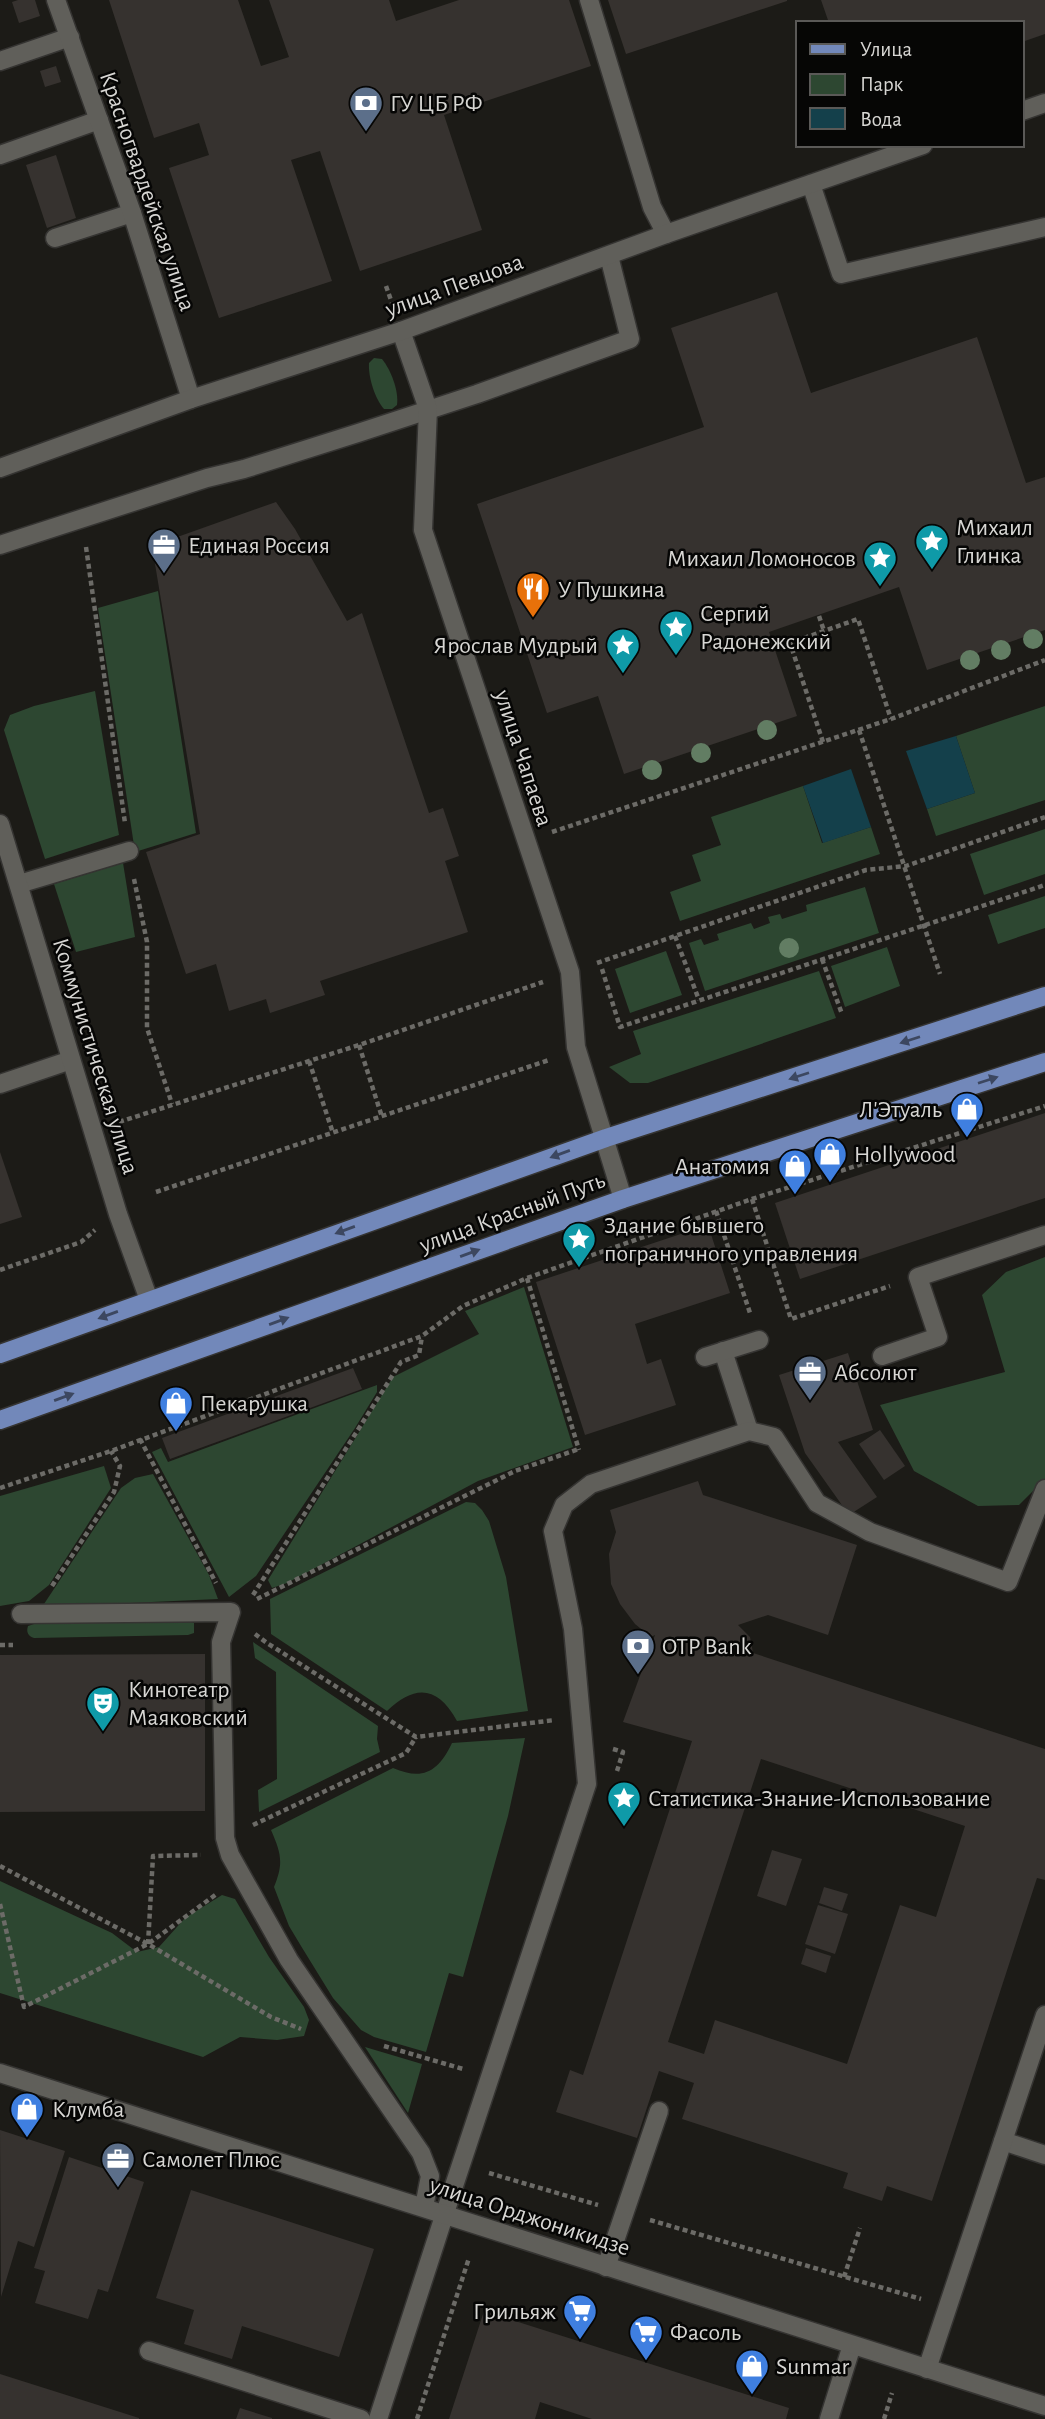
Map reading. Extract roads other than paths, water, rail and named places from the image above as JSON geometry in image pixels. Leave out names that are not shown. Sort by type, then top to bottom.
[{"type":"main road","name":"улица Красный Путь","points":[[0,1354],[606,1138],[1045,996]]},
{"type":"main road","name":"улица Красный Путь","points":[[0,1420],[623,1199],[1045,1062]]},
{"type":"street","name":"Красногвардейская улица","points":[[57,0],[132,214],[191,399]]},
{"type":"street","points":[[589,0],[652,207],[666,234]]},
{"type":"street","points":[[0,61],[70,37]]},
{"type":"street","points":[[1024,110],[1045,103]]},
{"type":"street","points":[[0,155],[99,120]]},
{"type":"street","name":"улица Певцова","points":[[0,468],[191,399],[401,331],[666,234],[917,147]]},
{"type":"street","points":[[811,184],[841,274],[1045,227]]},
{"type":"street","points":[[55,238],[132,214]]},
{"type":"street","points":[[0,545],[428,410],[630,339],[609,256]]},
{"type":"street","name":"улица Чапаева","points":[[401,331],[428,410],[423,530],[570,972],[576,1047],[623,1199]]},
{"type":"street","name":"Коммунистическая улица","points":[[0,824],[118,1214],[149,1300]]},
{"type":"street","points":[[19,884],[129,851]]},
{"type":"street","points":[[0,1084],[71,1060]]},
{"type":"street","points":[[882,1356],[938,1337],[918,1277],[1045,1235]]},
{"type":"street","points":[[705,1357],[759,1340]]},
{"type":"street","points":[[723,1351],[749,1431]]},
{"type":"street","points":[[378,2419],[587,1784],[573,1629],[553,1531],[564,1505],[591,1484],[749,1431],[774,1437],[817,1503],[870,1532],[1008,1582],[1045,1489]]},
{"type":"street","points":[[21,1614],[231,1612],[221,1642],[228,1847],[241,1876],[289,1960],[421,2153],[430,2176],[424,2207]]},
{"type":"street","points":[[927,2369],[1045,2015]]},
{"type":"street","name":"улица Орджоникидзе","points":[[0,2073],[1045,2406]]},
{"type":"street","points":[[606,2267],[659,2111]]},
{"type":"street","points":[[1003,2141],[1045,2155]]},
{"type":"street","points":[[829,2419],[852,2345]]},
{"type":"street","points":[[149,2351],[361,2419]]},
{"type":"water","points":[[956,736],[975,793],[927,809],[906,751]]},
{"type":"water","points":[[851,769],[871,827],[823,843],[803,786]]},
{"type":"place","name":"ГУ ЦБ РФ","points":[[366,133]]},
{"type":"place","name":"Михаил Глинка","points":[[932,571]]},
{"type":"place","name":"Единая Россия","points":[[164,575]]},
{"type":"place","name":"Михаил Ломоносов","points":[[880,588]]},
{"type":"place","name":"У Пушкина","points":[[533,619]]},
{"type":"place","name":"Сергий Радонежский","points":[[676,657]]},
{"type":"place","name":"Ярослав Мудрый","points":[[623,675]]},
{"type":"place","name":"Л'Этуаль","points":[[967,1139]]},
{"type":"place","name":"Hollywood","points":[[830,1184]]},
{"type":"place","name":"Анатомия","points":[[795,1196]]},
{"type":"place","name":"Здание бывшего пограничного управления","points":[[579,1269]]},
{"type":"place","name":"Абсолют","points":[[810,1402]]},
{"type":"place","name":"Пекарушка","points":[[176,1433]]},
{"type":"place","name":"OTP Bank","points":[[638,1676]]},
{"type":"place","name":"Кинотеатр Маяковский","points":[[103,1733]]},
{"type":"place","name":"Статистика-Знание-Использование","points":[[624,1828]]},
{"type":"place","name":"Клумба","points":[[27,2139]]},
{"type":"place","name":"Самолет Плюс","points":[[118,2189]]},
{"type":"place","name":"Грильяж","points":[[580,2341]]},
{"type":"place","name":"Фасоль","points":[[646,2362]]},
{"type":"place","name":"Sunmar","points":[[752,2396]]}]
